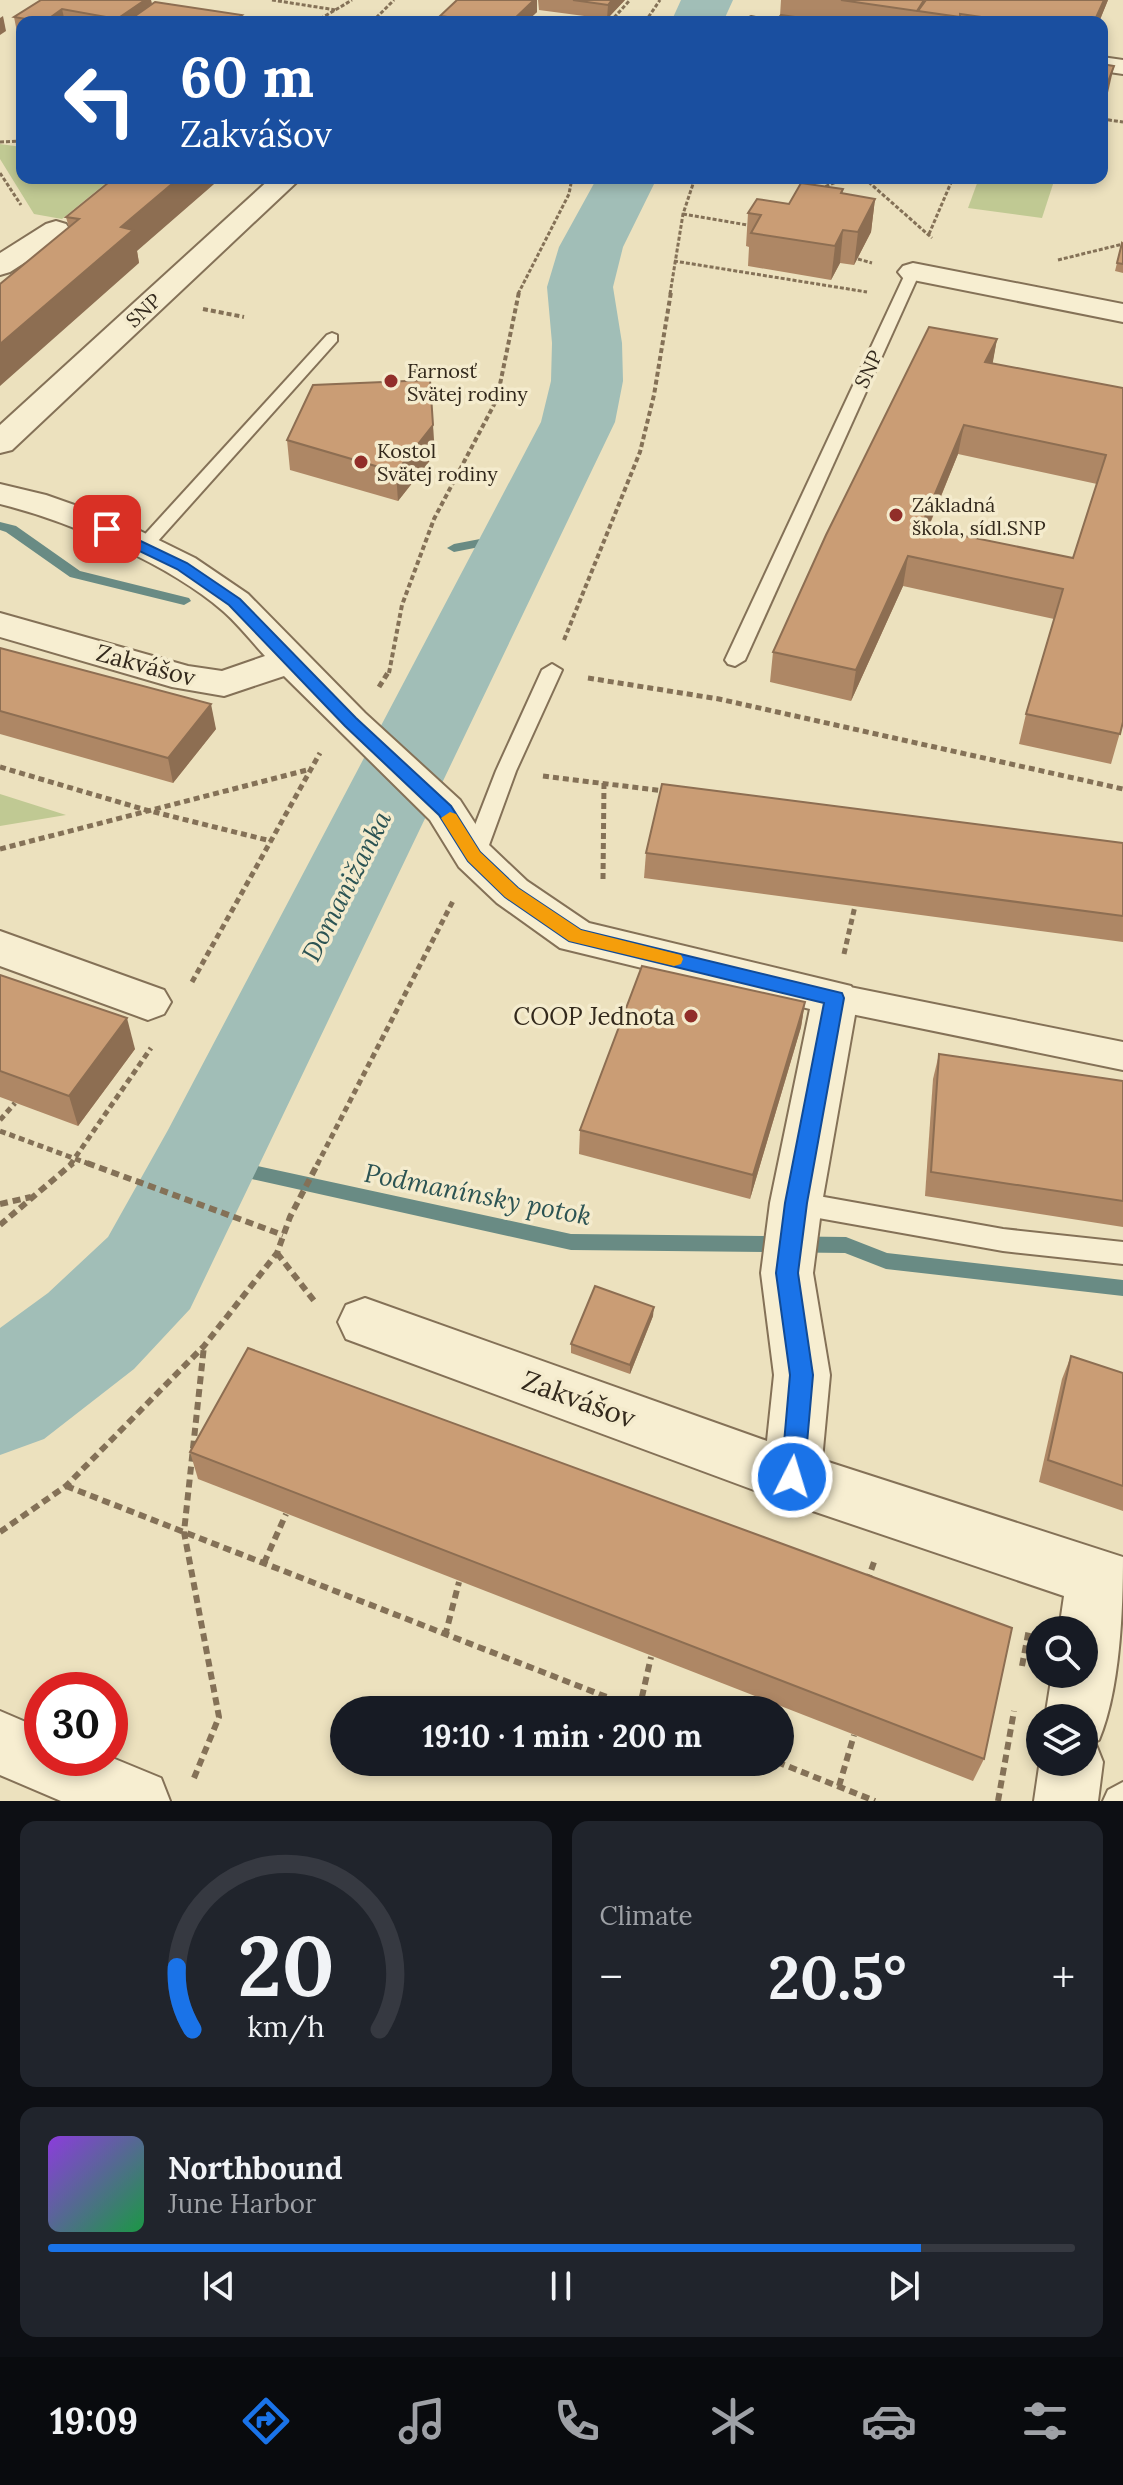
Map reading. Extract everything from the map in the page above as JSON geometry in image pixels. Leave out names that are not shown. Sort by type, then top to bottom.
[{"type":"street","name":"SNP","points":[[0,443],[281,184]]},
{"type":"street","points":[[0,266],[56,230]]},
{"type":"street","points":[[907,284],[1123,313]]},
{"type":"street","points":[[0,494],[34,502],[107,529],[182,566],[235,602],[351,722],[445,810],[474,856],[512,892],[576,936],[835,998],[1123,1056]]},
{"type":"street","name":"Zakvášov","points":[[0,625],[186,678],[224,684],[291,660]]},
{"type":"street","points":[[0,948],[148,1002]]},
{"type":"street","points":[[792,1477],[802,1375],[787,1273],[796,1203],[835,998]]},
{"type":"street","name":"Zakvášov","points":[[365,1322],[792,1477],[1110,1580],[1098,1621]]},
{"type":"street","points":[[0,1743],[164,1794]]},
{"type":"street","points":[[1066,1801],[1069,1776]]},
{"type":"lane","name":"SNP","points":[[735,660],[907,284]]},
{"type":"lane","points":[[143,547],[332,338]]},
{"type":"lane","points":[[474,856],[506,771],[552,670]]},
{"type":"lane","points":[[796,1203],[1003,1240],[1123,1253]]},
{"type":"path","points":[[272,0],[336,10]]},
{"type":"path","points":[[326,16],[352,0]]},
{"type":"path","points":[[378,16],[394,0]]},
{"type":"path","points":[[615,16],[630,0]]},
{"type":"path","points":[[0,173],[26,212]]},
{"type":"path","points":[[351,722],[388,676],[402,605],[434,519],[497,399],[517,295],[569,194],[571,184]]},
{"type":"path","points":[[693,184],[683,214],[654,395],[640,452],[552,670],[719,699],[1123,789]]},
{"type":"path","points":[[817,190],[831,184]]},
{"type":"path","points":[[674,261],[907,284],[950,184]]},
{"type":"path","points":[[683,214],[761,227]]},
{"type":"path","points":[[1055,261],[1123,244]]},
{"type":"path","points":[[0,767],[146,810],[271,841]]},
{"type":"path","points":[[0,849],[311,769]]},
{"type":"path","points":[[506,771],[666,791]]},
{"type":"path","points":[[603,879],[604,783]]},
{"type":"path","points":[[0,1532],[66,1486],[204,1346],[277,1253],[290,1217],[421,968],[474,856]]},
{"type":"path","points":[[0,1120],[15,1103]]},
{"type":"path","points":[[0,1131],[283,1235]]},
{"type":"path","points":[[0,1204],[36,1196]]},
{"type":"path","points":[[164,1794],[219,1717],[184,1532],[204,1346]]},
{"type":"path","points":[[66,1486],[602,1696]]},
{"type":"path","points":[[264,1563],[286,1514]]},
{"type":"path","points":[[865,1589],[877,1553]]},
{"type":"path","points":[[445,1636],[459,1582]]},
{"type":"path","points":[[642,1696],[651,1657]]},
{"type":"path","points":[[839,1786],[854,1735]]},
{"type":"path","points":[[794,1769],[875,1801]]},
{"type":"green space","points":[[0,144],[16,146],[16,184],[105,184],[62,219],[34,214],[0,159]]},
{"type":"green space","points":[[977,184],[1053,184],[1042,218],[968,208]]},
{"type":"green space","points":[[0,794],[66,815],[0,826]]},
{"type":"building","points":[[41,0],[145,0],[121,16],[100,16],[62,9],[52,16],[14,17]]},
{"type":"building","points":[[457,0],[534,0],[517,16],[440,16]]},
{"type":"building","points":[[573,0],[612,0],[608,5]]},
{"type":"building","points":[[841,0],[924,0],[917,11]]},
{"type":"building","points":[[926,0],[1104,0],[1097,16],[953,16],[918,11]]},
{"type":"building","points":[[155,2],[242,15],[241,16],[135,16]]},
{"type":"building","points":[[1108,65],[1114,66],[1108,82]]},
{"type":"building","points":[[107,184],[172,184],[121,227],[133,230],[0,344],[0,284],[79,219],[66,217]]},
{"type":"building","points":[[800,184],[843,189],[841,193],[875,199],[858,232],[843,230],[835,246],[751,233],[761,215],[748,213],[757,199],[789,204]]},
{"type":"building","points":[[1123,244],[1123,264],[1117,263]]},
{"type":"building","points":[[929,327],[997,339],[985,362],[1123,388],[1123,722],[1120,734],[1026,714],[1063,589],[908,556],[856,670],[773,652],[826,535]],"holes":[[[964,425],[1106,455],[1073,558],[921,527]]]},
{"type":"building","points":[[430,380],[433,425],[396,472],[287,440],[313,385]]},
{"type":"building","points":[[0,648],[211,704],[168,758],[0,711]]},
{"type":"building","points":[[662,784],[1123,843],[1123,916],[646,853]]},
{"type":"building","points":[[642,966],[805,1002],[753,1175],[580,1130]]},
{"type":"building","points":[[0,975],[127,1018],[69,1096],[0,1071]]},
{"type":"building","points":[[939,1054],[1123,1081],[1123,1201],[931,1172]]},
{"type":"building","points":[[595,1286],[654,1307],[630,1365],[571,1344]]},
{"type":"building","points":[[248,1348],[1012,1628],[984,1759],[190,1452]]},
{"type":"building","points":[[1071,1356],[1123,1373],[1123,1486],[1048,1460]]},
{"type":"waterway","name":"Domanižanka","points":[[700,16],[707,0]]},
{"type":"waterway","name":"Domanižanka","points":[[0,1399],[91,1331],[149,1273],[207,1162],[578,422],[587,381],[587,343],[580,287],[591,247],[624,184]]},
{"type":"waterway","points":[[0,526],[11,529],[75,574],[184,601]]},
{"type":"waterway","points":[[454,548],[521,535]]},
{"type":"waterway","name":"Podmanínsky potok","points":[[207,1162],[571,1242],[846,1245],[886,1261],[1123,1288]]},
{"type":"slow traffic","points":[[450,818],[474,856],[512,892],[576,936],[674,959]]},
{"type":"place","name":"Farnosť Svätej rodiny","points":[[391,381]]},
{"type":"place","name":"Kostol Svätej rodiny","points":[[361,462]]},
{"type":"place","name":"Základná škola, sídl.SNP","points":[[896,515]]},
{"type":"place","name":"COOP Jednota","points":[[691,1016]]},
{"type":"route","points":[[107,529],[182,566],[235,602],[351,722],[445,810],[474,856],[512,892],[576,936],[835,998],[796,1203],[787,1273],[802,1375],[792,1477]]}]
